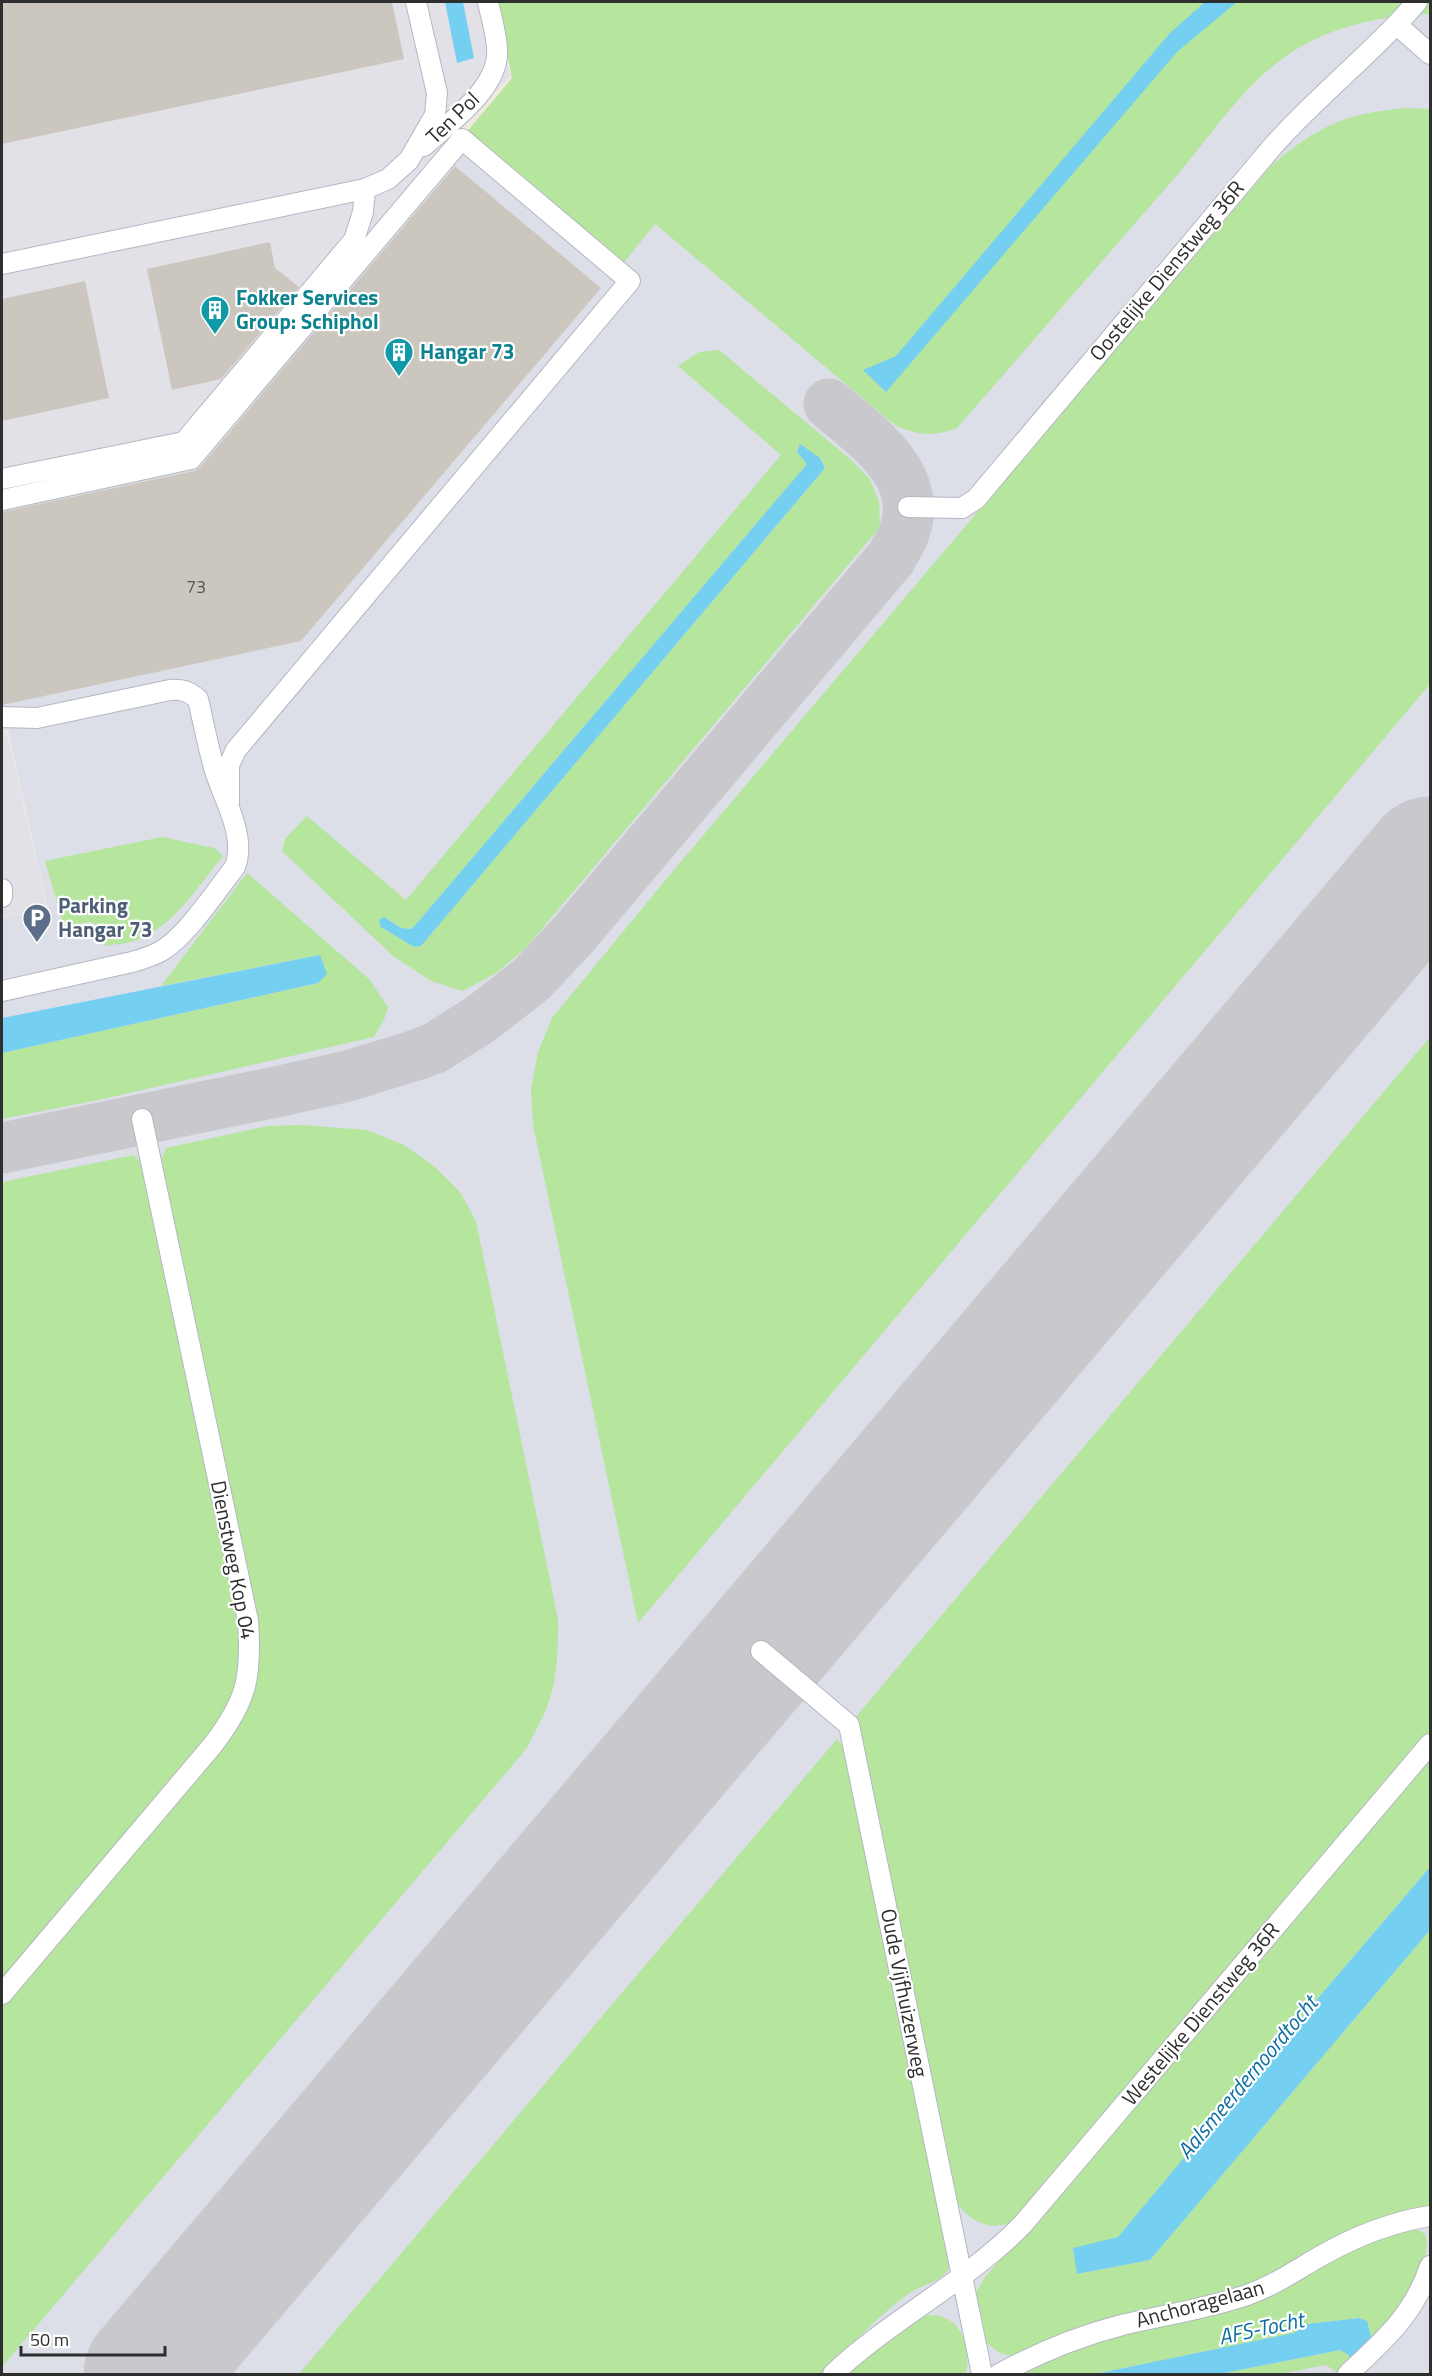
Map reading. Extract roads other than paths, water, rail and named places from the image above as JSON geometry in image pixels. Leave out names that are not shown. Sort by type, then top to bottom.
[{"type":"lane","points":[[409,160],[435,116],[437,93],[416,2]]},
{"type":"lane","name":"Ten Pol","points":[[2,264],[364,189],[388,179],[478,96],[488,83],[495,67],[497,49],[488,2]]},
{"type":"lane","name":"Oostelijke Dienstweg 36R","points":[[908,507],[962,508],[976,499],[1280,138],[1305,111],[1397,25],[1417,2]]},
{"type":"lane","points":[[1397,25],[1431,54]]},
{"type":"lane","points":[[2,500],[191,459],[462,139],[630,281],[236,750],[229,765],[229,803]]},
{"type":"lane","points":[[2,479],[184,442],[354,240],[363,212],[364,189]]},
{"type":"lane","points":[[2,717],[37,718],[183,689],[198,699],[215,770],[229,803],[240,856],[235,867],[179,936],[151,956],[2,991]]},
{"type":"lane","points":[[2,889],[2,897]]},
{"type":"lane","name":"Dienstweg Kop 04","points":[[2,1994],[212,1746],[236,1710],[247,1684],[250,1652],[248,1621],[142,1119]]},
{"type":"lane","name":"Oude Vijfhuizerweg","points":[[761,1651],[849,1725],[982,2374]]},
{"type":"lane","name":"Westelijke Dienstweg 36R","points":[[832,2374],[962,2275],[1023,2224],[1431,1744]]},
{"type":"lane","name":"Anchoragelaan","points":[[999,2374],[1058,2346],[1091,2334],[1248,2295],[1278,2282],[1360,2237],[1394,2224],[1431,2216]]},
{"type":"lane","points":[[1348,2374],[1405,2318],[1431,2266]]},
{"type":"water","points":[[445,2],[463,2],[474,58],[457,63]]},
{"type":"water","points":[[1205,2],[1237,2],[1177,52],[886,392],[863,370],[896,356],[1170,33]]},
{"type":"water","points":[[800,444],[820,458],[825,468],[421,946],[414,947],[381,927],[379,920],[384,917],[401,928],[412,929],[807,464],[797,452]]},
{"type":"water","points":[[320,955],[327,974],[318,983],[2,1053],[2,1018]]},
{"type":"water","points":[[1430,1867],[1430,1930],[1150,2260],[1077,2274],[1073,2248],[1118,2237]]},
{"type":"water","points":[[1359,2318],[1367,2321],[1372,2340],[1350,2362],[1349,2355],[1340,2350],[1219,2374],[1095,2374],[1294,2333],[1307,2324]]},
{"type":"place","name":"Fokker Services Group: Schiphol","points":[[215,336]]},
{"type":"place","name":"Hangar 73","points":[[399,378]]},
{"type":"place","name":"Parking Hangar 73","points":[[37,944]]},
{"type":"water label","name":"Aalsmeerdernoordtocht","points":[[1247,2077]]},
{"type":"water label","name":"AFS-Tocht","points":[[1261,2328]]}]
